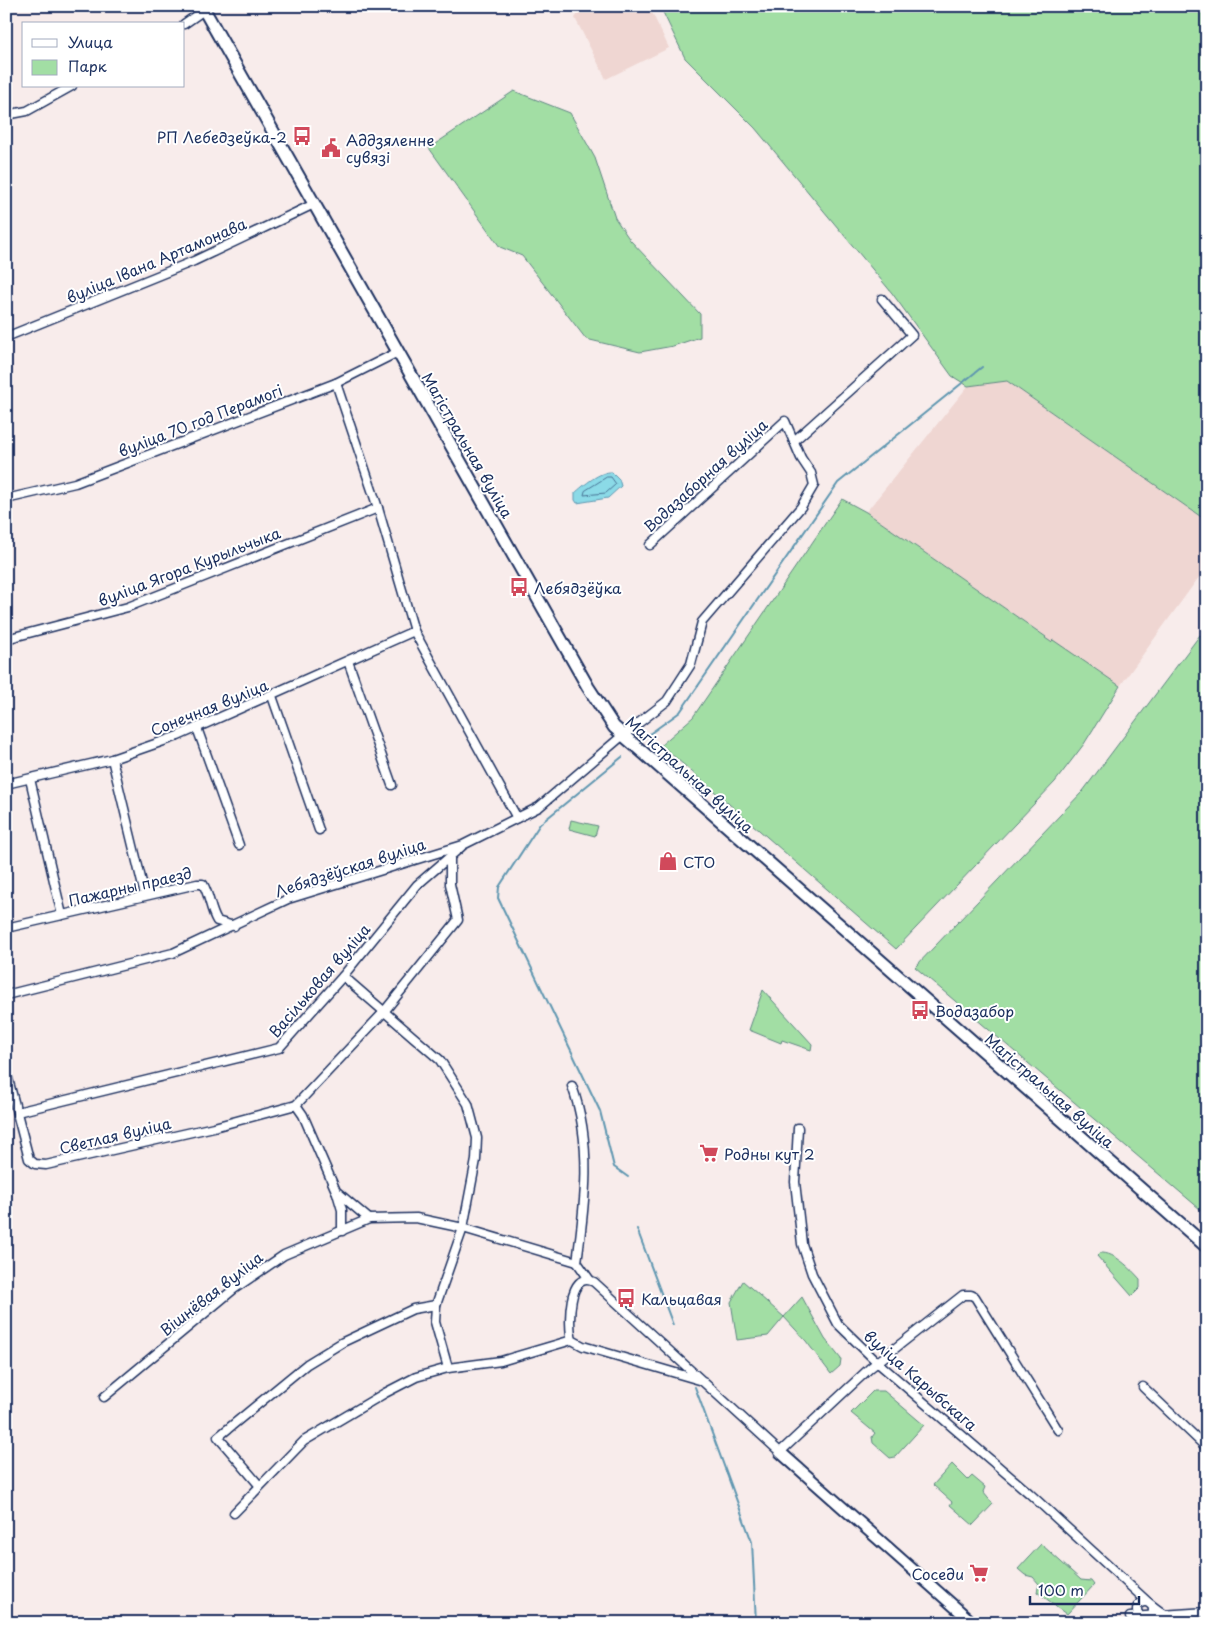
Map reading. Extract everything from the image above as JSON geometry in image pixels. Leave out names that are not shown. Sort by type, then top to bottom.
[{"type":"main road","name":"Магістральная вуліца","points":[[203,8],[588,687],[622,736],[1207,1247]]},
{"type":"street","points":[[185,23],[203,8]]},
{"type":"street","points":[[6,114],[27,111],[68,88]]},
{"type":"street","name":"вуліца Івана Артамонава","points":[[6,338],[194,261],[314,204]]},
{"type":"street","points":[[794,441],[912,335],[882,299]]},
{"type":"street","name":"вуліца 70 год Перамогі","points":[[6,499],[75,483],[336,383],[398,352]]},
{"type":"street","points":[[336,383],[378,508],[414,631],[517,818]]},
{"type":"street","name":"Водазаборная вуліца","points":[[622,736],[667,701],[691,664],[702,622],[801,507],[814,485],[811,473],[801,458],[785,421],[650,545]]},
{"type":"street","name":"вуліца Ягора Курыльчыка","points":[[6,639],[128,607],[378,508]]},
{"type":"street","name":"Сонечная вуліца","points":[[6,784],[112,759],[197,728],[414,631]]},
{"type":"street","points":[[348,661],[392,785]]},
{"type":"street","points":[[272,696],[319,830]]},
{"type":"street","points":[[197,728],[239,845]]},
{"type":"street","name":"Лебядзёўская вуліца","points":[[6,995],[173,953],[288,899],[463,845],[539,807],[622,736]]},
{"type":"street","points":[[112,759],[145,895]]},
{"type":"street","points":[[30,778],[62,915]]},
{"type":"street","name":"Васільковая вуліца","points":[[17,1112],[279,1048],[343,976],[417,884],[432,869],[450,858],[463,845]]},
{"type":"street","points":[[426,856],[432,869]]},
{"type":"street","points":[[342,1230],[342,1210],[336,1191],[303,1115],[296,1105],[383,1013],[458,920],[450,884],[450,858]]},
{"type":"street","name":"Пажарны праезд","points":[[6,928],[145,895],[203,884],[212,913],[217,921],[234,926]]},
{"type":"street","points":[[343,976],[383,1013],[440,1060],[468,1104],[477,1138],[476,1160],[463,1228],[436,1305],[435,1322],[448,1368]]},
{"type":"street","name":"Светлая вуліца","points":[[6,1071],[29,1158],[35,1164],[46,1165],[214,1127],[296,1105]]},
{"type":"street","points":[[572,1086],[581,1111],[585,1138],[586,1191],[576,1262],[588,1279],[619,1304],[780,1452],[973,1623]]},
{"type":"street","name":"вуліца Карыбскага","points":[[798,1128],[795,1192],[798,1220],[808,1264],[838,1324],[877,1362],[1028,1493],[1150,1604],[1166,1616]]},
{"type":"street","points":[[336,1191],[369,1220]]},
{"type":"street","name":"Вішнёвая вуліца","points":[[104,1396],[234,1289],[284,1255],[369,1220],[416,1218],[463,1228],[576,1262]]},
{"type":"street","points":[[572,1340],[569,1323],[573,1294],[578,1284],[588,1279]]},
{"type":"street","points":[[780,1452],[877,1362],[963,1295],[975,1297],[1058,1430]]},
{"type":"street","points":[[259,1485],[218,1437],[307,1364],[343,1342],[413,1309],[436,1305]]},
{"type":"street","points":[[234,1513],[259,1485],[304,1442],[349,1412],[416,1377],[448,1368],[501,1361],[572,1340],[583,1346],[703,1382]]},
{"type":"street","points":[[1143,1387],[1207,1448]]},
{"type":"street","points":[[1138,1593],[1138,1614],[1145,1618]]},
{"type":"street","points":[[1128,1620],[1139,1605],[1145,1602],[1150,1604],[1152,1611],[1150,1616],[1145,1618]]},
{"type":"street","points":[[1128,1620],[1207,1612]]},
{"type":"shaded area","points":[[584,6],[649,6],[669,48],[606,79],[575,18]]},
{"type":"shaded area","points":[[1007,381],[1207,521],[1207,566],[1120,686],[1053,641],[1052,643],[1045,636],[866,512],[968,386]]},
{"type":"green space","points":[[660,6],[1207,6],[1207,521],[1007,381],[968,386],[952,376],[892,293],[755,128],[685,58]]},
{"type":"green space","points":[[514,91],[570,113],[595,158],[615,218],[630,240],[700,314],[700,337],[673,346],[640,352],[586,339],[522,256],[500,247],[429,148]]},
{"type":"green space","points":[[842,499],[866,512],[1045,638],[1051,642],[1053,640],[1120,686],[1084,744],[1055,782],[896,949],[661,745],[693,717]]},
{"type":"green space","points":[[1200,635],[1207,640],[1207,1215],[915,967],[1083,791]]},
{"type":"green space","points":[[571,820],[598,826],[595,836],[569,829]]},
{"type":"green space","points":[[763,990],[812,1044],[811,1050],[782,1040],[781,1043],[749,1030]]},
{"type":"green space","points":[[1100,1253],[1106,1253],[1117,1258],[1140,1279],[1140,1288],[1132,1296],[1097,1256]]},
{"type":"green space","points":[[743,1281],[784,1317],[768,1336],[737,1340],[731,1302]]},
{"type":"green space","points":[[802,1297],[825,1339],[841,1359],[840,1366],[831,1374],[806,1341],[784,1317]]},
{"type":"green space","points":[[873,1391],[884,1391],[924,1425],[895,1457],[890,1458],[873,1443],[872,1437],[875,1433],[851,1413]]},
{"type":"green space","points":[[952,1464],[968,1480],[972,1476],[985,1487],[983,1492],[993,1504],[973,1525],[950,1505],[952,1502],[933,1485]]},
{"type":"green space","points":[[1041,1544],[1081,1580],[1091,1581],[1094,1585],[1067,1614],[1037,1592],[1039,1584],[1033,1577],[1025,1575],[1018,1569]]},
{"type":"water","points":[[612,472],[619,479],[621,486],[608,498],[577,503],[575,493],[597,476]]},
{"type":"waterway","points":[[641,740],[680,712],[838,483],[982,367]]},
{"type":"waterway","points":[[622,757],[540,824],[499,887],[498,898],[600,1111],[614,1167],[628,1177]]},
{"type":"waterway","points":[[637,1229],[673,1325]]},
{"type":"waterway","points":[[695,1387],[752,1542],[756,1623]]},
{"type":"place","name":"РП Лебедзеўка-2","points":[[302,136]]},
{"type":"place","name":"Аддзяленне сувязі","points":[[331,148]]},
{"type":"place","name":"Лебядзёўка","points":[[519,587]]},
{"type":"place","name":"СТО","points":[[668,861]]},
{"type":"place","name":"Водазабор","points":[[920,1010]]},
{"type":"place","name":"Родны кут 2","points":[[709,1153]]},
{"type":"place","name":"Кальцавая","points":[[626,1298]]},
{"type":"place","name":"Соседи","points":[[979,1573]]}]
